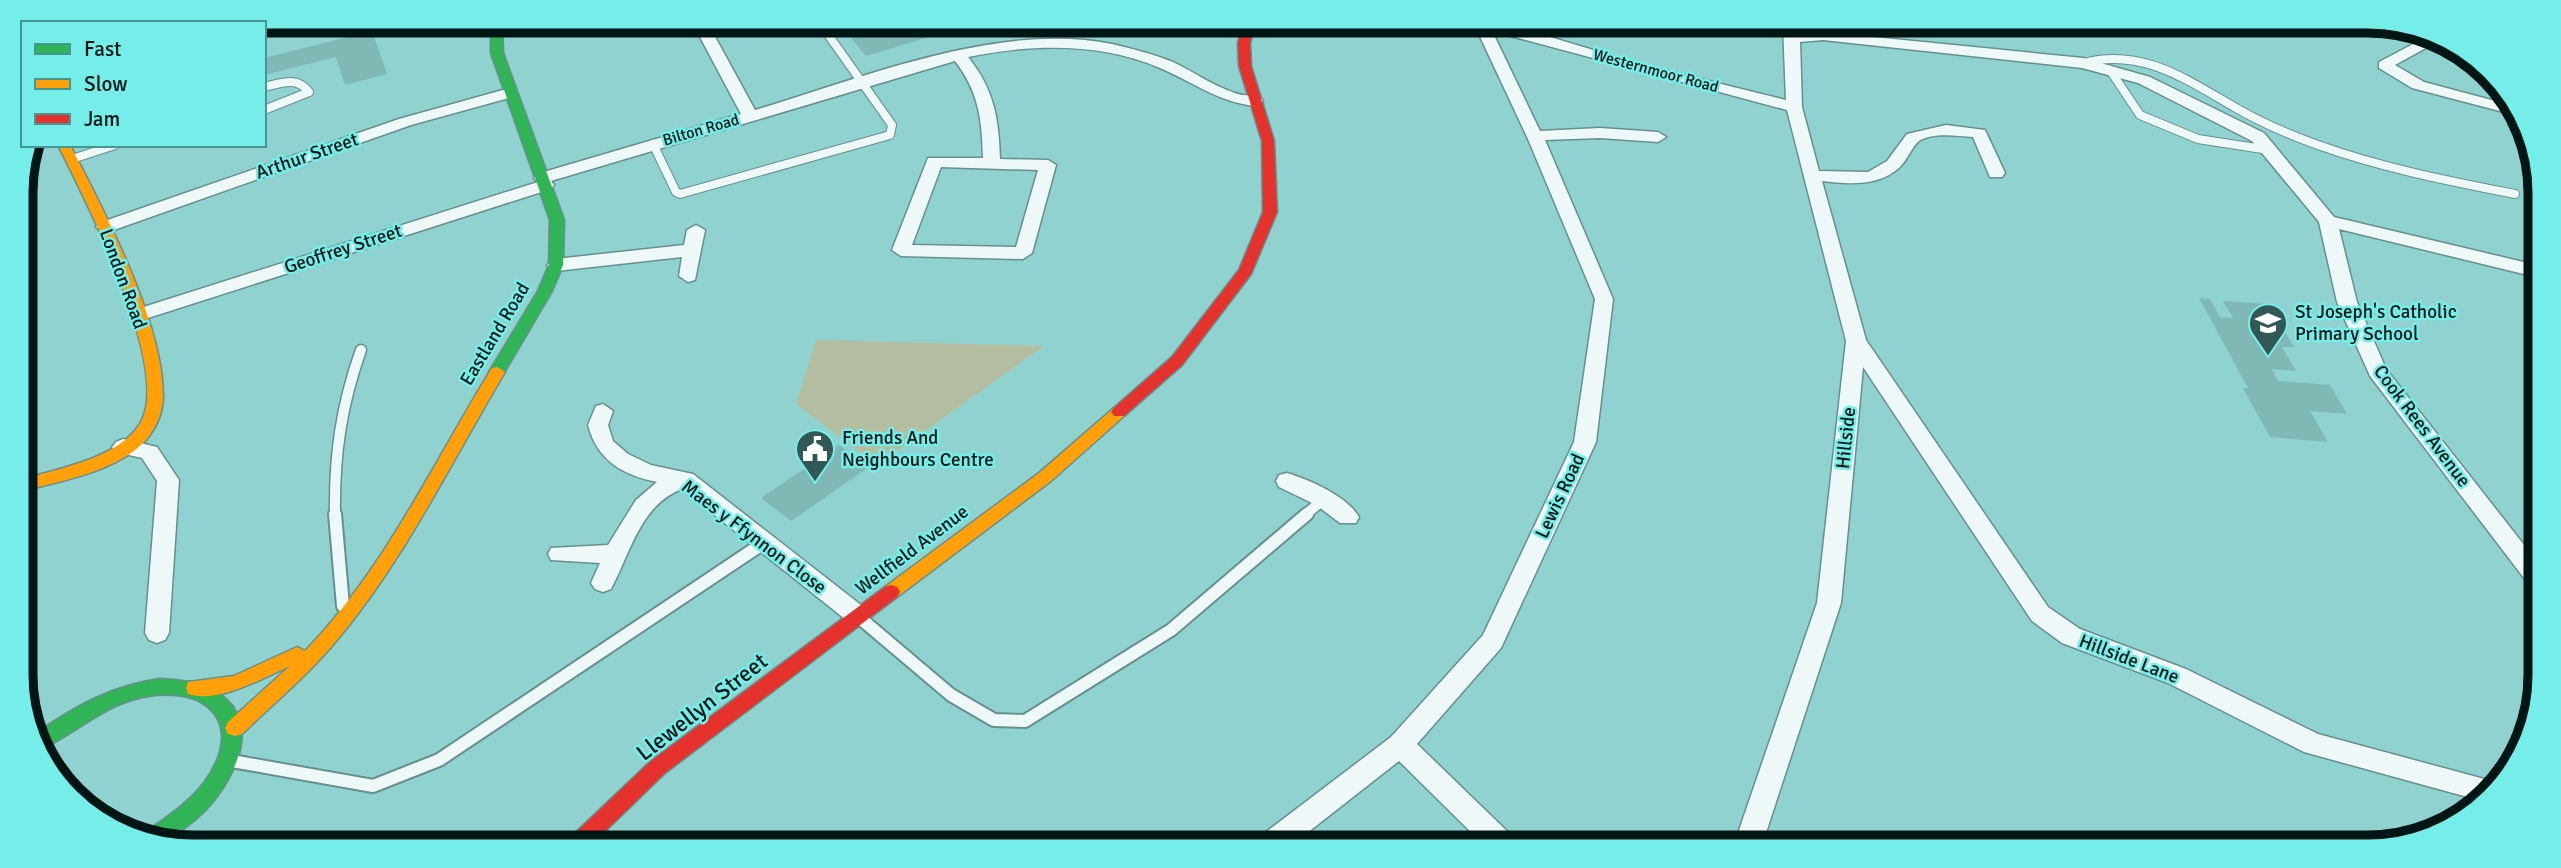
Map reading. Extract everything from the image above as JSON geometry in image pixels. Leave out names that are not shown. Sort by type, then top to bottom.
[{"type":"street","name":"Eastland Road","points":[[235,728],[330,636],[345,616],[391,549],[545,292],[556,265],[558,220],[496,53],[496,33]]},
{"type":"street","points":[[705,33],[750,116]]},
{"type":"street","name":"Wellfield Avenue","points":[[858,616],[1045,477],[1146,391],[1177,361],[1246,271],[1270,212],[1268,141],[1245,66],[1244,43],[1247,33]]},
{"type":"street","name":"Lewis Road","points":[[1284,835],[1400,745],[1492,641],[1586,442],[1604,299],[1535,136],[1496,33]]},
{"type":"street","name":"Westernmoor Road","points":[[1519,33],[1794,107]]},
{"type":"street","name":"Hillside","points":[[1752,834],[1829,603],[1856,341],[1794,107],[1790,33]]},
{"type":"street","points":[[1798,33],[2083,63],[2110,70],[2155,85],[2258,137],[2328,221],[2528,269]]},
{"type":"street","points":[[860,83],[958,55],[1016,44],[1083,45],[1156,61],[1226,97],[1255,101]]},
{"type":"street","points":[[2425,44],[2384,65],[2417,85],[2503,108]]},
{"type":"street","points":[[958,55],[979,79],[990,107],[992,163]]},
{"type":"street","name":"Bilton Road","points":[[544,181],[653,144],[860,83]]},
{"type":"street","name":"Arthur Street","points":[[105,227],[405,122],[510,93]]},
{"type":"street","points":[[1812,174],[1873,177],[1892,168],[1913,138],[1946,130],[1979,133],[1996,173]]},
{"type":"street","points":[[1535,136],[1600,133],[1658,137]]},
{"type":"street","name":"London Road","points":[[33,482],[69,471],[123,447],[151,420],[157,403],[141,314],[105,227],[68,152]]},
{"type":"street","points":[[934,162],[992,163],[1048,165],[1023,253],[901,250],[934,162]]},
{"type":"street","name":"Geoffrey Street","points":[[141,314],[544,181]]},
{"type":"street","name":"Cook Rees Avenue","points":[[2328,221],[2347,302],[2377,371],[2528,567]]},
{"type":"street","points":[[688,276],[696,230]]},
{"type":"street","points":[[556,265],[693,250]]},
{"type":"street","name":"Hillside Lane","points":[[1856,341],[2040,614],[2071,636],[2177,676],[2313,744],[2480,789]]},
{"type":"street","name":"Maes y Ffynnon Close","points":[[603,411],[598,425],[603,444],[620,459],[646,472],[685,480],[858,616]]},
{"type":"street","points":[[123,447],[149,452],[168,480],[157,633]]},
{"type":"street","points":[[603,583],[615,554],[645,505],[670,482],[685,480]]},
{"type":"street","points":[[1287,481],[1324,499],[1348,517]]},
{"type":"street","points":[[559,554],[615,554]]},
{"type":"street","name":"Llewellyn Street","points":[[587,835],[658,767],[858,616]]},
{"type":"street","points":[[45,737],[67,721],[125,694],[153,687],[195,688],[236,683],[265,671],[330,636]]},
{"type":"street","points":[[163,831],[192,809],[210,789],[228,760],[235,728],[229,709],[216,696],[195,688]]},
{"type":"street","points":[[1400,745],[1491,834]]},
{"type":"lane","points":[[653,144],[676,191],[686,194],[890,135],[894,130],[892,125],[827,33]]},
{"type":"lane","points":[[2083,63],[2107,57],[2137,59],[2163,69],[2256,119],[2329,150],[2403,171],[2515,194]]},
{"type":"lane","points":[[2110,70],[2140,115],[2198,139],[2269,150]]},
{"type":"lane","points":[[266,87],[293,81],[302,83],[309,92],[266,109]]},
{"type":"lane","points":[[68,152],[102,147]]},
{"type":"lane","points":[[345,616],[335,565],[339,441],[345,394],[361,350]]},
{"type":"lane","name":"Wellfield Avenue","points":[[858,616],[951,695],[994,720],[1025,721],[1171,629],[1324,499]]},
{"type":"lane","points":[[228,760],[373,786],[439,760],[765,542]]},
{"type":"green space","points":[[816,340],[1044,346],[877,465],[796,404]]},
{"type":"building","points":[[373,33],[387,74],[345,85],[336,57],[266,74],[266,58]]},
{"type":"building","points":[[847,33],[879,33],[882,37],[891,33],[941,33],[866,56]]},
{"type":"building","points":[[2199,298],[2210,299],[2220,317],[2233,318],[2223,301],[2268,304],[2294,347],[2282,347],[2296,371],[2272,369],[2278,381],[2330,385],[2347,414],[2310,411],[2328,442],[2270,437],[2243,388],[2248,388]]},
{"type":"building","name":"Friends And Neighbours Centre","points":[[839,445],[869,467],[791,521],[761,498]]},
{"type":"traffic: fast","points":[[496,33],[497,53],[557,220],[556,265],[545,291],[497,372]]},
{"type":"traffic: fast","points":[[46,737],[96,706],[143,689],[185,687],[205,693],[219,702],[228,716],[232,731],[231,749],[224,769],[198,804],[163,831]]},
{"type":"traffic: slow","points":[[33,482],[93,464],[126,447],[140,436],[150,422],[155,398],[152,364],[127,283],[65,147]]},
{"type":"traffic: slow","points":[[235,728],[309,659],[355,605],[399,540],[497,372]]},
{"type":"traffic: slow","points":[[891,592],[1045,477],[1119,412]]},
{"type":"traffic: slow","points":[[195,688],[236,683],[297,654]]},
{"type":"traffic: jam","points":[[1119,412],[1177,361],[1246,271],[1270,212],[1268,141],[1245,66],[1244,43],[1247,33]]},
{"type":"traffic: jam","points":[[587,835],[658,767],[891,592]]},
{"type":"place","name":"St Joseph's Catholic Primary School","points":[[2268,357]]},
{"type":"place","name":"Friends And Neighbours Centre","points":[[815,483]]}]
